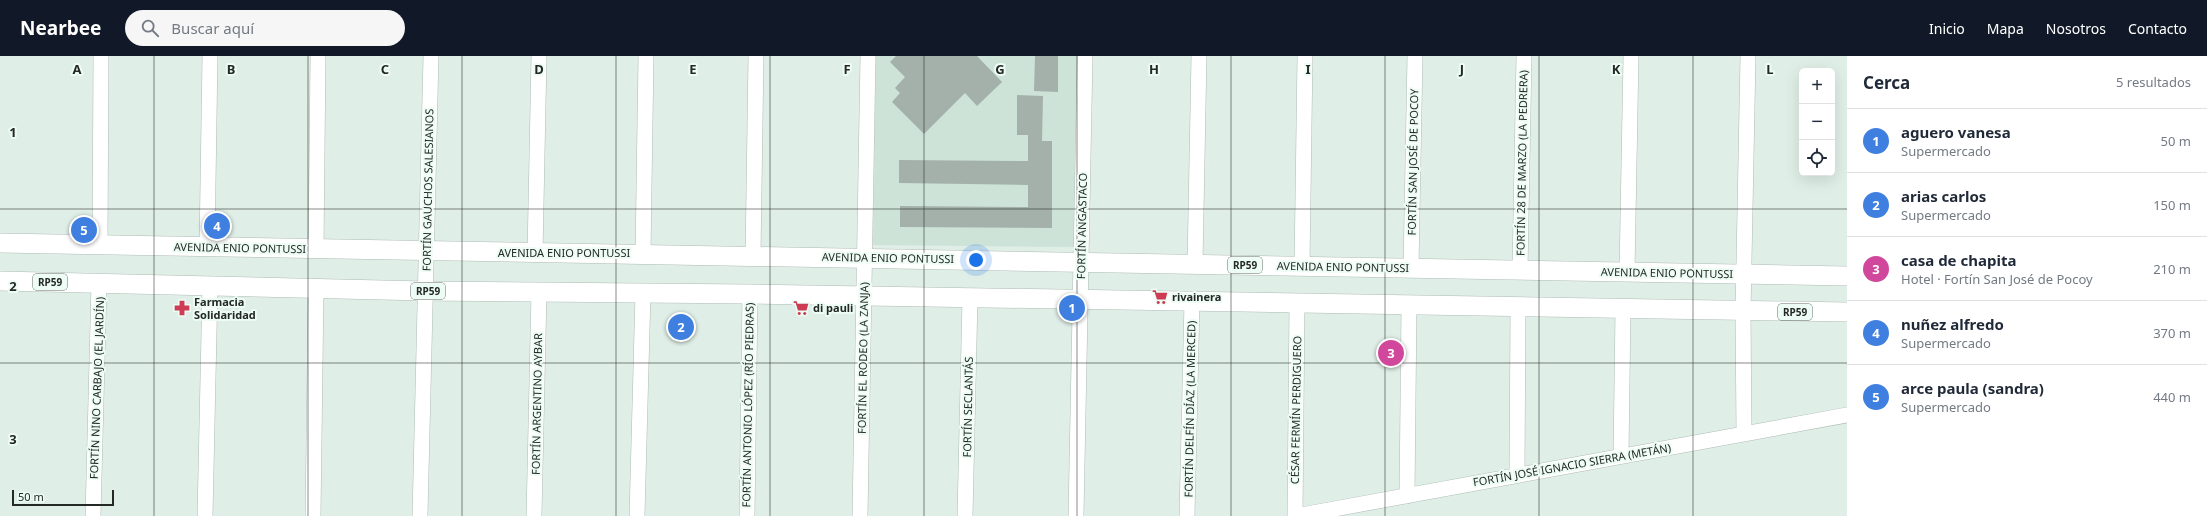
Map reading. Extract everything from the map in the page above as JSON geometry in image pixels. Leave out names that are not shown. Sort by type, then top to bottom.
[{"type":"main road","name":"AVENIDA ENIO PONTUSSI","points":[[0,243],[535,254],[643,254],[1847,276]]},
{"type":"main road","name":"RP59","points":[[0,281],[425,291],[750,294],[1743,312],[1847,312]]},
{"type":"street","points":[[100,245],[101,56]]},
{"type":"street","points":[[207,247],[210,56]]},
{"type":"street","points":[[316,249],[318,56]]},
{"type":"street","name":"FORTÍN GAUCHOS SALESIANOS","points":[[420,516],[431,56]]},
{"type":"street","points":[[535,254],[539,56]]},
{"type":"street","points":[[643,254],[646,56]]},
{"type":"street","points":[[753,256],[756,56]]},
{"type":"street","name":"FORTÍN EL RODEO (LA ZANJA)","points":[[860,516],[868,56]]},
{"type":"street","name":"FORTÍN ANGASTACO","points":[[1076,516],[1085,56]]},
{"type":"street","points":[[1196,264],[1199,56]]},
{"type":"street","points":[[1302,266],[1305,56]]},
{"type":"street","name":"FORTÍN SAN JOSÉ DE POCOY","points":[[1411,268],[1414,56]]},
{"type":"street","name":"FORTÍN 28 DE MARZO (LA PEDRERA)","points":[[1520,270],[1524,56]]},
{"type":"street","points":[[1627,272],[1631,56]]},
{"type":"street","points":[[1744,434],[1743,312],[1748,56]]},
{"type":"street","name":"FORTÍN NINO CARBAJO (EL JARDÍN)","points":[[93,516],[99,284]]},
{"type":"street","points":[[206,516],[210,286]]},
{"type":"street","points":[[312,516],[316,289]]},
{"type":"street","name":"FORTÍN ARGENTINO AYBAR","points":[[534,516],[540,292]]},
{"type":"street","points":[[637,516],[643,293]]},
{"type":"street","name":"FORTÍN ANTONIO LÓPEZ (RÍO PIEDRAS)","points":[[747,516],[750,294]]},
{"type":"street","name":"FORTÍN SECLANTÁS","points":[[965,516],[970,298]]},
{"type":"street","name":"FORTÍN DELFÍN DÍAZ (LA MERCED)","points":[[1187,516],[1192,302]]},
{"type":"street","name":"CÉSAR FERMÍN PERDIGUERO","points":[[1296,516],[1297,303]]},
{"type":"street","points":[[1407,496],[1409,306]]},
{"type":"street","points":[[1517,474],[1518,308]]},
{"type":"street","points":[[1621,456],[1623,309]]},
{"type":"street","name":"FORTÍN JOSÉ IGNACIO SIERRA (METÁN)","points":[[1296,516],[1517,474],[1847,415]]},
{"type":"shaded area","points":[[876,56],[1077,56],[1075,247],[873,245]]},
{"type":"building","points":[[896,56],[977,56],[1002,82],[977,106],[965,93],[924,134],[892,102],[900,93],[895,88],[905,77],[890,62]]},
{"type":"building","points":[[1035,56],[1058,56],[1058,92],[1034,91]]},
{"type":"building","points":[[1017,95],[1043,96],[1042,141],[1052,141],[1052,228],[900,227],[900,206],[1028,207],[1028,185],[899,183],[899,160],[1028,161],[1028,135],[1017,135]]},
{"type":"place","name":"nuñez alfredo","points":[[217,226]]},
{"type":"place","name":"arce paula (sandra)","points":[[84,230]]},
{"type":"place","name":"rivainera","points":[[1160,297]]},
{"type":"place","name":"Farmacia Solidaridad","points":[[182,308]]},
{"type":"place","name":"di pauli","points":[[801,308]]},
{"type":"place","name":"aguero vanesa","points":[[1072,308]]},
{"type":"place","name":"arias carlos","points":[[681,327]]},
{"type":"place","name":"casa de chapita","points":[[1391,353]]}]
